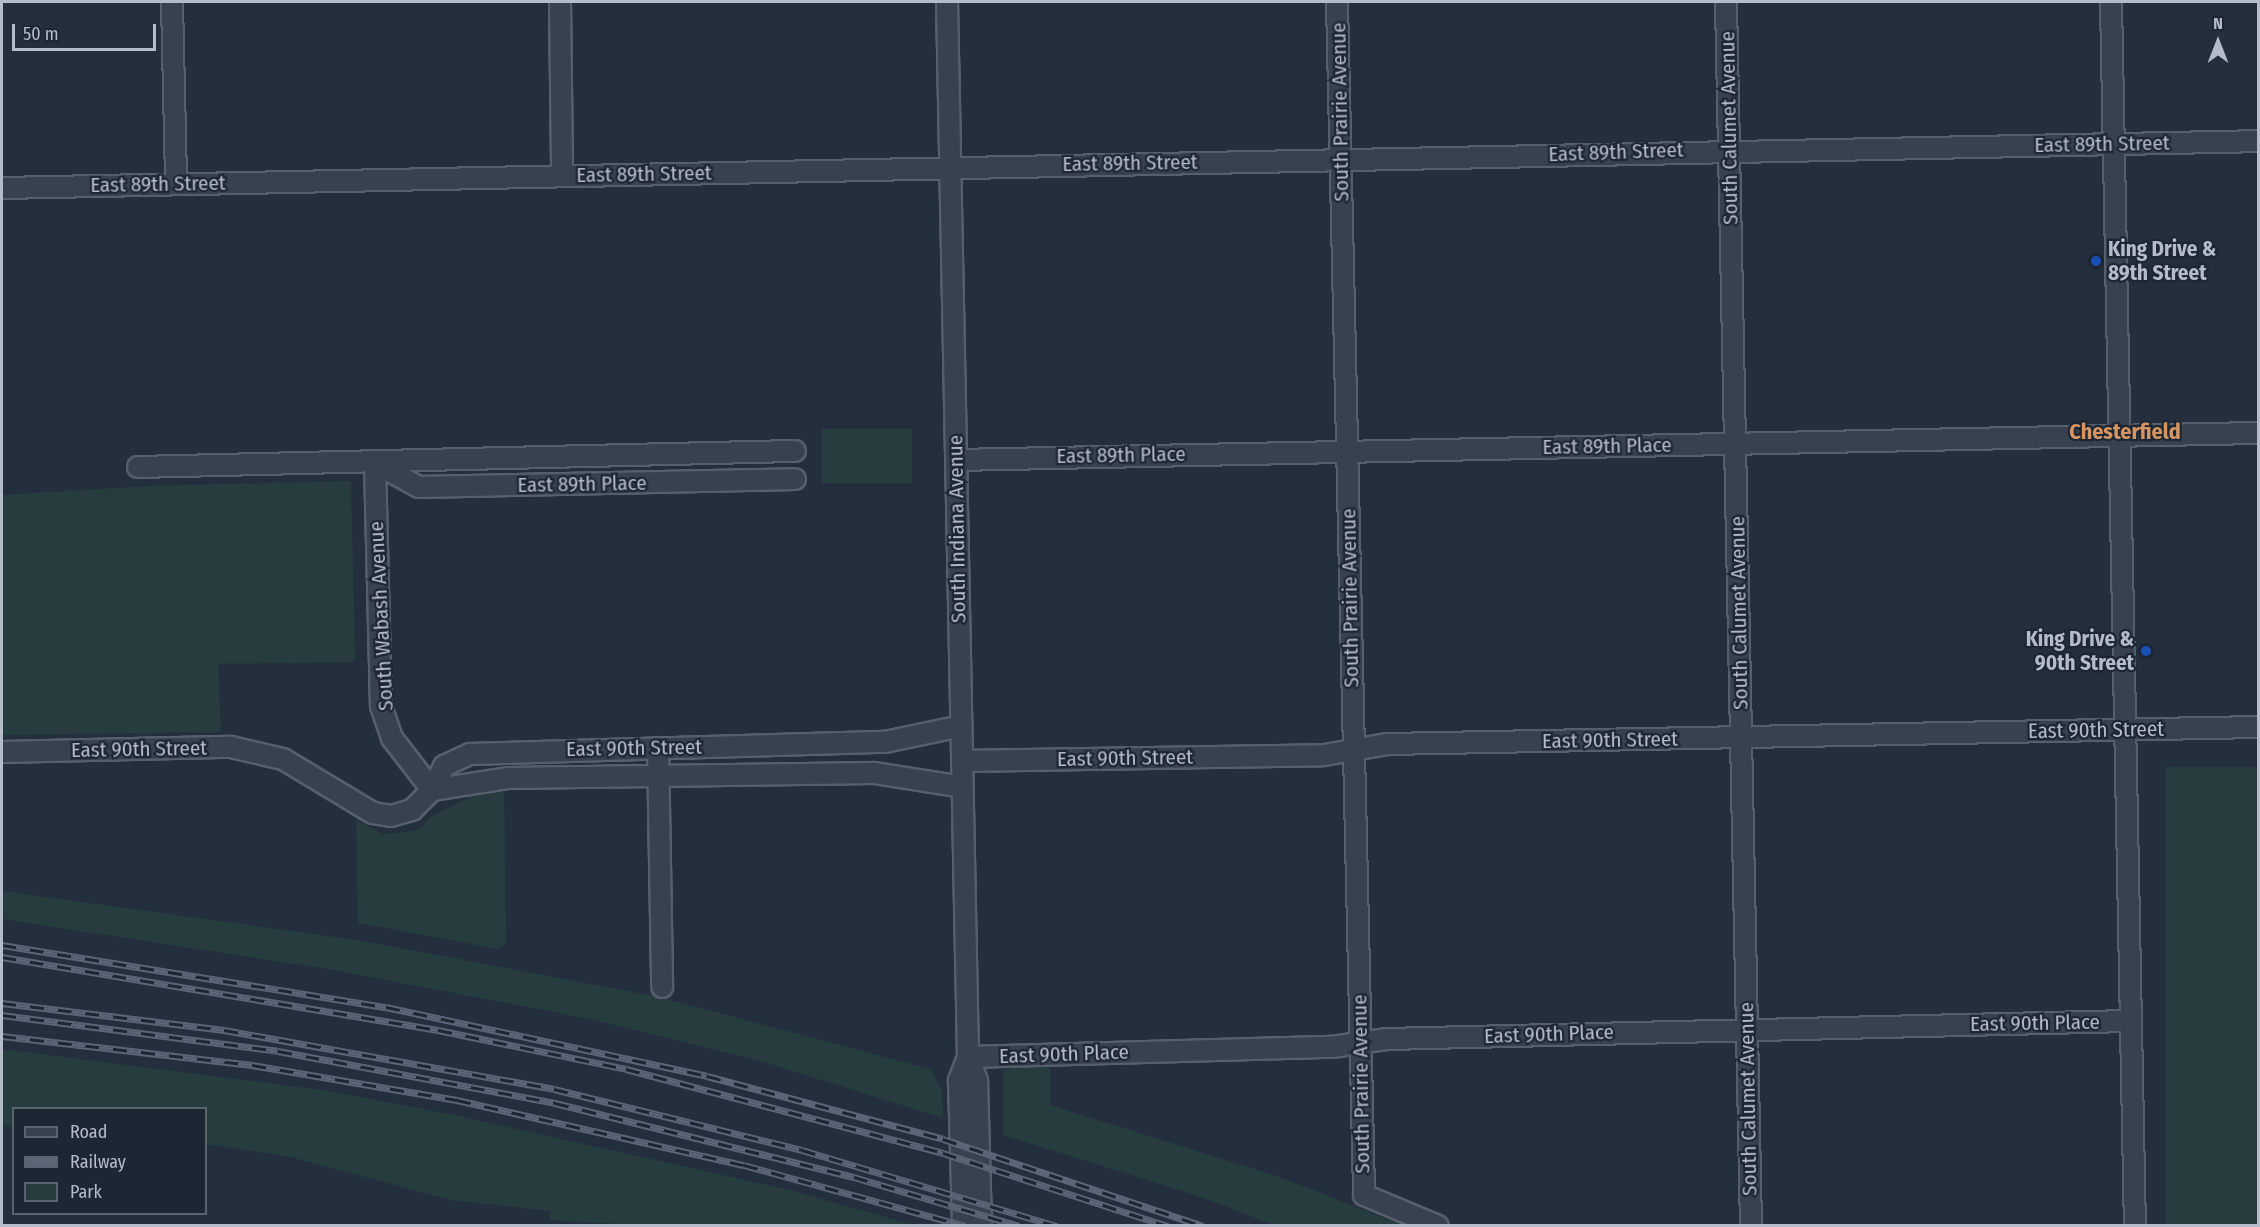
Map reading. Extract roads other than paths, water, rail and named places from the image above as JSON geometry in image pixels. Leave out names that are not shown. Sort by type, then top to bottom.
[{"type":"street","points":[[172,2],[176,184]]},
{"type":"street","points":[[560,2],[562,176]]},
{"type":"street","name":"South Indiana Avenue","points":[[947,2],[968,1058],[977,1080],[981,1226]]},
{"type":"street","name":"South Prairie Avenue","points":[[1337,2],[1364,1195],[1438,1226]]},
{"type":"street","name":"South Calumet Avenue","points":[[1726,2],[1751,1226]]},
{"type":"street","points":[[2111,2],[2135,1226]]},
{"type":"street","name":"East 89th Street","points":[[2,188],[1730,149],[2259,141]]},
{"type":"street","name":"East 89th Place","points":[[956,460],[1347,449],[1735,444],[2259,433]]},
{"type":"street","name":"East 89th Place","points":[[138,467],[375,463],[417,458],[795,451]]},
{"type":"street","name":"East 89th Place","points":[[375,463],[419,487],[795,479]]},
{"type":"street","name":"South Wabash Avenue","points":[[375,463],[381,706],[392,738],[432,790]]},
{"type":"street","name":"East 90th Street","points":[[2,752],[231,747],[283,759],[373,813],[391,816],[412,810],[432,790],[444,766],[470,754],[885,742],[961,726]]},
{"type":"street","name":"East 90th Street","points":[[962,761],[1324,755],[1388,744],[2259,727]]},
{"type":"street","points":[[658,748],[662,987]]},
{"type":"street","name":"East 90th Street","points":[[432,790],[509,778],[874,773],[962,787]]},
{"type":"street","name":"East 90th Place","points":[[968,1058],[1360,1043],[1387,1039],[2131,1021]]},
{"type":"street","name":"South Indiana Avenue","points":[[963,1226],[959,1081],[968,1058]]},
{"type":"railway","points":[[2,945],[386,1007],[707,1076],[943,1139],[1203,1226]]},
{"type":"railway","points":[[2,957],[438,1030],[626,1069],[943,1153],[1168,1226]]},
{"type":"railway","points":[[2,1003],[224,1030],[554,1089],[802,1150],[1057,1226]]},
{"type":"railway","points":[[2,1015],[278,1051],[555,1103],[854,1177],[1019,1226]]},
{"type":"railway","points":[[2,1036],[252,1065],[457,1100],[744,1165],[965,1226]]},
{"type":"place","name":"King Drive & 89th Street","points":[[2096,261]]},
{"type":"place","name":"King Drive & 90th Street","points":[[2146,651]]},
{"type":"district","name":"Chesterfield","points":[[2125,432]]}]
